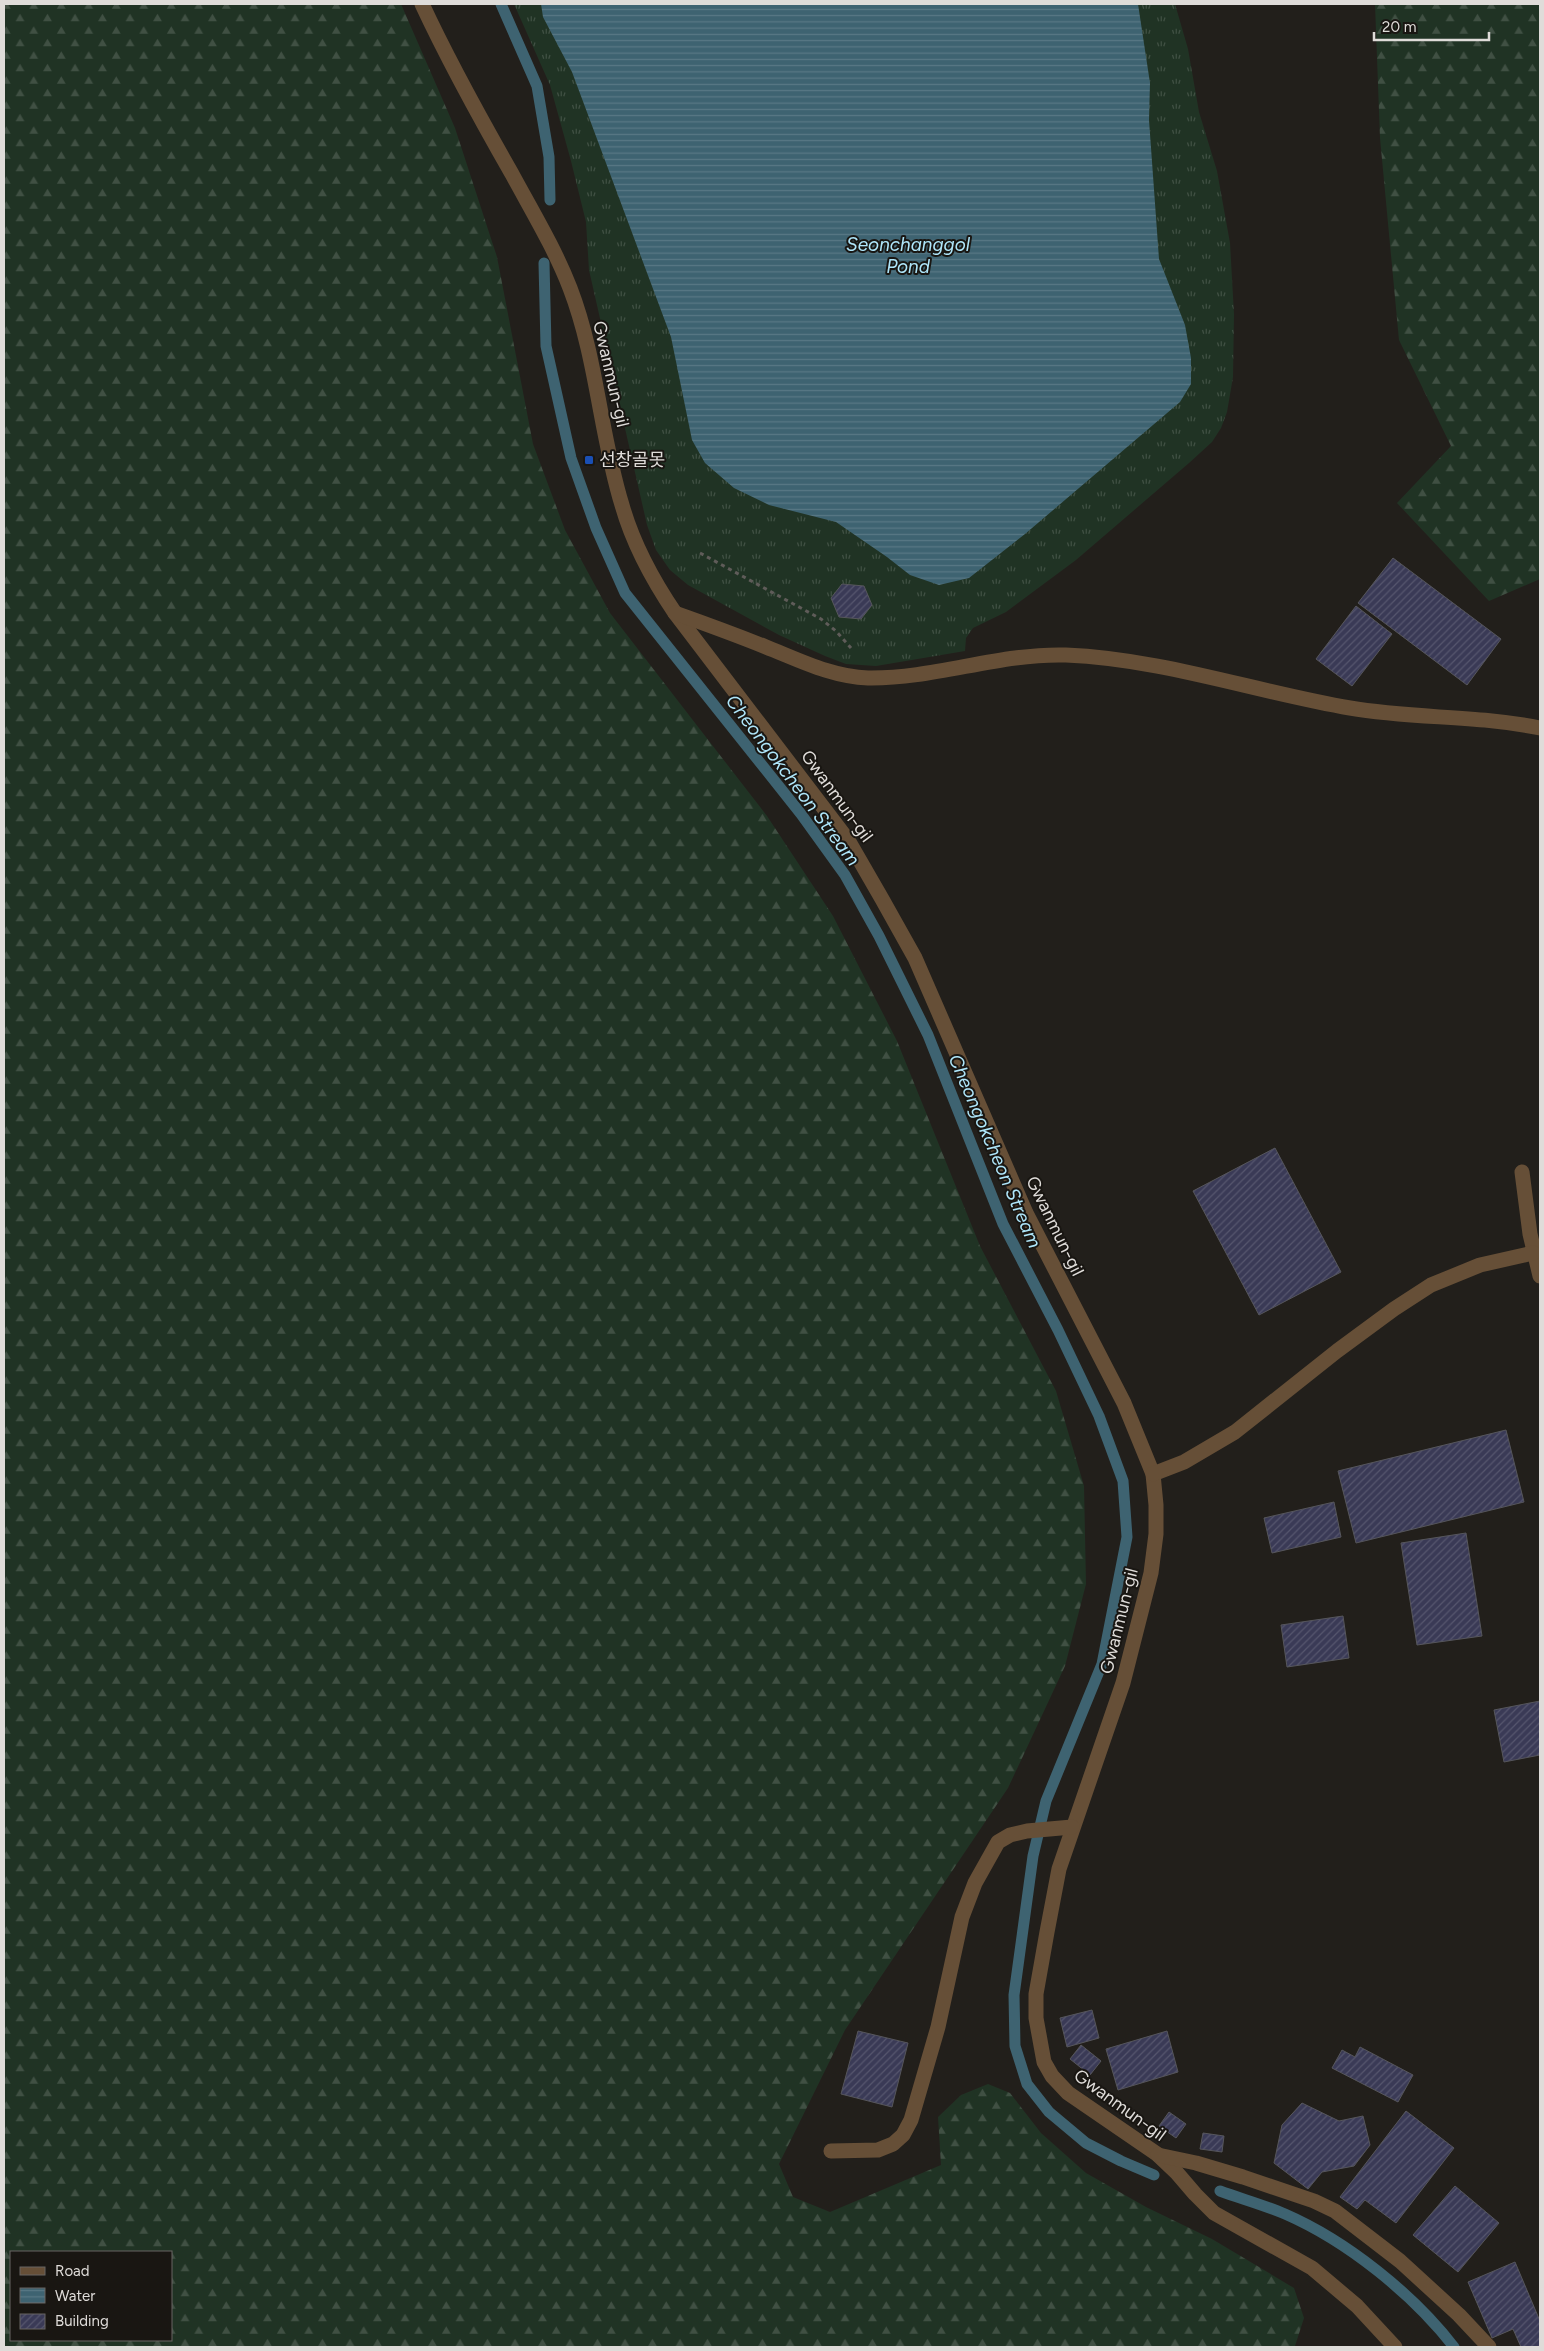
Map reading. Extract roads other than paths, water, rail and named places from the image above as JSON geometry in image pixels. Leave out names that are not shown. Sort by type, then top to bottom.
[{"type":"street","name":"Gwanmun-gil","points":[[422,4],[441,45],[554,251],[570,289],[583,331],[622,505],[638,548],[654,581],[675,613],[848,840],[915,958],[1026,1213],[1124,1403],[1153,1474],[1156,1534],[1151,1573],[1123,1683],[1059,1869],[1036,1994],[1036,2018],[1044,2062],[1052,2076],[1068,2093],[1157,2154],[1214,2213],[1234,2226],[1292,2255],[1334,2285],[1375,2324],[1395,2347]]},
{"type":"street","points":[[675,613],[720,628],[818,668],[865,678],[917,675],[1024,656],[1067,655],[1189,672],[1352,708],[1497,721],[1540,728]]},
{"type":"street","points":[[1522,1172],[1533,1253],[1540,1276]]},
{"type":"street","points":[[1153,1474],[1184,1462],[1235,1432],[1337,1351],[1394,1309],[1431,1285],[1480,1265],[1533,1253]]},
{"type":"street","points":[[831,2151],[878,2150],[893,2144],[903,2135],[911,2120],[938,2027],[962,1917],[975,1883],[998,1842],[1010,1835],[1027,1831],[1072,1827]]},
{"type":"street","points":[[1157,2154],[1243,2177],[1314,2201],[1335,2211],[1400,2261],[1459,2315],[1489,2347]]},
{"type":"water","name":"Seonchanggol Pond","points":[[541,4],[1138,4],[1150,83],[1149,120],[1159,259],[1185,325],[1191,358],[1191,384],[1180,402],[1025,534],[969,578],[939,585],[910,575],[836,522],[769,505],[734,488],[705,463],[692,440],[671,337],[572,72],[543,17]]},
{"type":"waterway","name":"Cheongokcheon Stream","points":[[501,4],[537,86],[549,157],[550,200]]},
{"type":"waterway","name":"Cheongokcheon Stream","points":[[544,263],[546,346],[571,458],[596,528],[625,593],[801,814],[845,875],[879,936],[928,1035],[1003,1224],[1058,1330],[1099,1416],[1123,1481],[1127,1537],[1102,1664],[1046,1801],[1033,1856],[1014,1995],[1015,2046],[1027,2084],[1049,2112],[1086,2143],[1154,2175]]},
{"type":"waterway","name":"Cheongokcheon Stream","points":[[1220,2191],[1285,2214],[1308,2225],[1355,2254],[1399,2289],[1438,2327],[1454,2347]]},
{"type":"place","name":"선창골못","points":[[589,460]]}]
